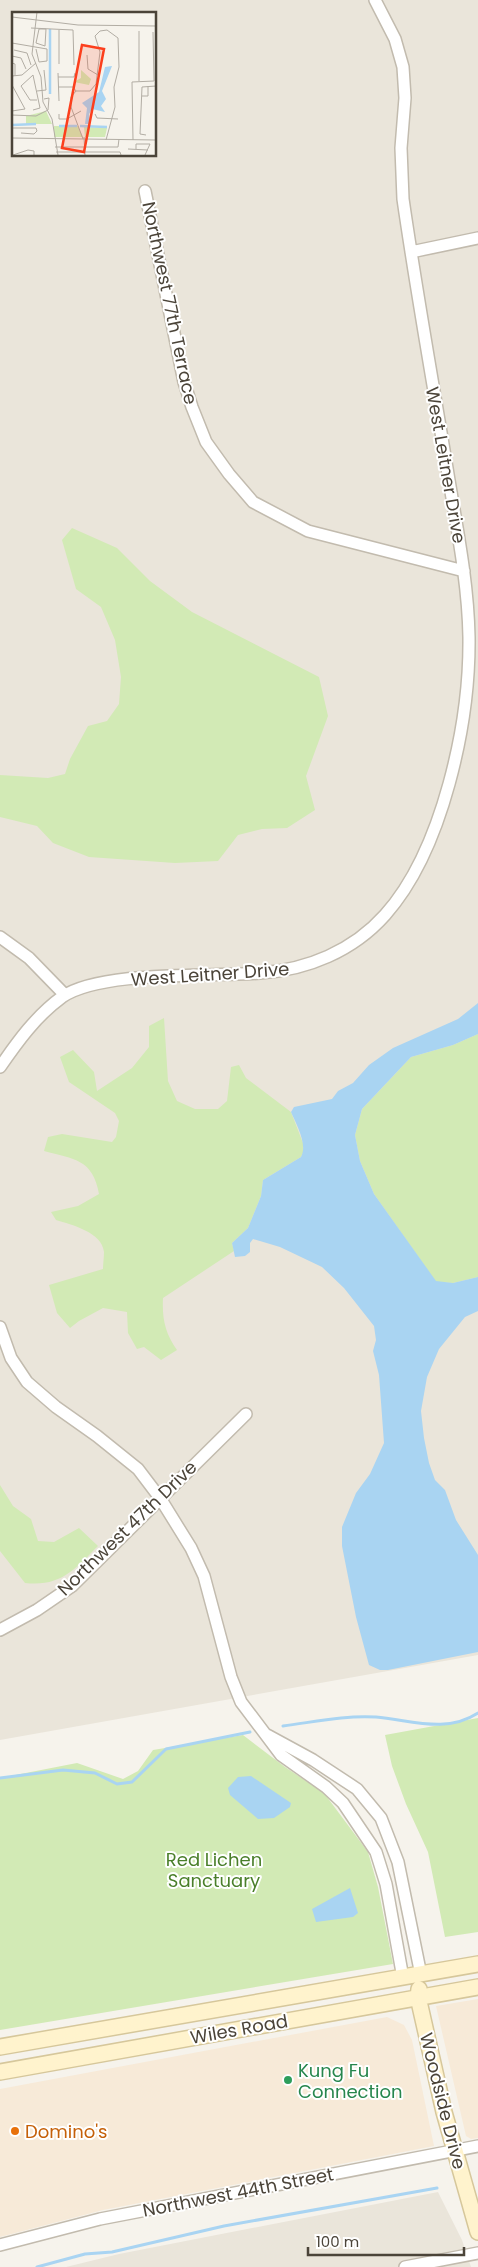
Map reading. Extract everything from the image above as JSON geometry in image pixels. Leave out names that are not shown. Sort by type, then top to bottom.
[{"type":"main road","name":"Wiles Road","points":[[0,2047],[478,1964]]},
{"type":"main road","name":"Woodside Drive","points":[[421,1975],[418,1997],[455,2150],[478,2232]]},
{"type":"main road","name":"Woodside Drive","points":[[403,1978],[418,1997]]},
{"type":"main road","name":"Wiles Road","points":[[0,2072],[478,1987]]},
{"type":"street","name":"West Leitner Drive","points":[[0,1067],[21,1036],[65,995],[100,983],[262,973],[296,968],[327,958],[359,938],[384,916],[407,886],[429,839],[452,774],[466,703],[469,638],[464,571],[403,200],[401,148],[405,98],[403,67],[395,39],[375,0]]},
{"type":"street","name":"Northwest 77th Terrace","points":[[145,191],[186,390],[206,442],[229,474],[254,502],[308,531],[464,571]]},
{"type":"street","points":[[411,252],[478,238]]},
{"type":"street","points":[[0,937],[29,958],[65,995]]},
{"type":"street","points":[[0,1327],[11,1358],[27,1382],[56,1407],[97,1436],[138,1469],[160,1498],[191,1548],[204,1576],[231,1677],[242,1702],[281,1755],[326,1787],[343,1803],[376,1852],[386,1884],[403,1978]]},
{"type":"street","name":"Northwest 47th Drive","points":[[0,1630],[37,1610],[72,1586],[246,1414]]},
{"type":"street","points":[[266,1734],[313,1760],[356,1789],[381,1818],[398,1862],[421,1975]]},
{"type":"street","name":"Northwest 44th Street","points":[[0,2245],[100,2220],[478,2146]]},
{"type":"street","points":[[405,2267],[478,2253]]},
{"type":"shaded area","points":[[0,0],[478,0],[478,1655],[0,1740]]},
{"type":"shaded area","points":[[478,1999],[478,2138],[471,2139],[466,2136],[436,2006]]},
{"type":"shaded area","points":[[387,2017],[404,2025],[412,2040],[434,2146],[103,2210],[0,2237],[0,2089]]},
{"type":"shaded area","points":[[438,2192],[462,2240],[471,2267],[66,2267],[119,2254]]},
{"type":"green space","points":[[72,528],[117,548],[150,581],[192,612],[319,677],[328,716],[306,776],[315,810],[287,828],[262,829],[238,835],[218,861],[175,863],[89,857],[53,843],[37,826],[0,817],[0,775],[48,778],[65,774],[70,759],[88,726],[107,721],[119,704],[121,677],[115,640],[101,607],[76,589],[62,540]]},
{"type":"green space","points":[[164,1018],[168,1081],[177,1101],[195,1109],[218,1109],[227,1101],[231,1067],[239,1065],[246,1078],[291,1112],[303,1143],[304,1151],[301,1157],[263,1180],[261,1196],[248,1228],[232,1243],[234,1251],[163,1298],[165,1326],[177,1350],[161,1360],[144,1347],[137,1349],[128,1333],[127,1312],[103,1308],[70,1328],[57,1313],[49,1285],[103,1269],[104,1252],[98,1239],[92,1234],[56,1220],[51,1212],[78,1206],[99,1194],[92,1174],[80,1162],[44,1151],[48,1137],[62,1134],[112,1142],[116,1137],[119,1121],[115,1113],[69,1082],[60,1057],[73,1050],[94,1072],[97,1091],[132,1068],[149,1047],[149,1026]]},
{"type":"green space","points":[[478,1034],[478,1277],[453,1283],[436,1282],[374,1194],[360,1161],[355,1135],[362,1109],[411,1057],[453,1045]]},
{"type":"green space","points":[[0,1485],[13,1506],[31,1519],[38,1541],[54,1542],[79,1528],[98,1546],[66,1575],[38,1584],[25,1583],[0,1551]]},
{"type":"green space","points":[[478,1718],[478,1932],[445,1937],[428,1852],[406,1804],[392,1766],[385,1735]]},
{"type":"green space","name":"Red Lichen Sanctuary","points":[[243,1735],[285,1767],[324,1793],[368,1852],[378,1887],[393,1964],[0,2030],[0,1778],[77,1763],[123,1779],[138,1771],[153,1750]]},
{"type":"water","points":[[478,1003],[478,1034],[453,1045],[411,1057],[362,1109],[355,1135],[360,1161],[374,1194],[436,1281],[453,1283],[478,1277],[478,1311],[465,1317],[439,1349],[427,1377],[421,1411],[429,1463],[435,1480],[445,1490],[456,1520],[478,1555],[478,1652],[380,1670],[369,1665],[356,1617],[342,1546],[342,1527],[356,1493],[370,1474],[384,1443],[379,1375],[373,1351],[376,1340],[374,1326],[344,1288],[322,1267],[280,1247],[253,1239],[250,1243],[250,1252],[245,1256],[235,1257],[232,1243],[248,1228],[261,1196],[263,1180],[301,1157],[303,1152],[302,1140],[291,1112],[294,1107],[332,1099],[338,1091],[353,1083],[369,1065],[393,1048],[458,1019]]},
{"type":"water","points":[[251,1776],[291,1803],[290,1807],[274,1818],[258,1819],[230,1795],[228,1788],[238,1777]]},
{"type":"water","points":[[350,1888],[358,1913],[353,1917],[316,1922],[312,1909]]},
{"type":"waterway","points":[[283,1726],[353,1717],[376,1717],[441,1724],[453,1723],[478,1713]]},
{"type":"waterway","points":[[0,1778],[63,1770],[95,1773],[117,1784],[132,1782],[166,1749],[250,1732]]},
{"type":"waterway","points":[[37,2267],[85,2254],[112,2252],[224,2226],[437,2188]]},
{"type":"place","name":"Kung Fu Connection","points":[[288,2080]]},
{"type":"place","name":"Domino's","points":[[15,2131]]}]
